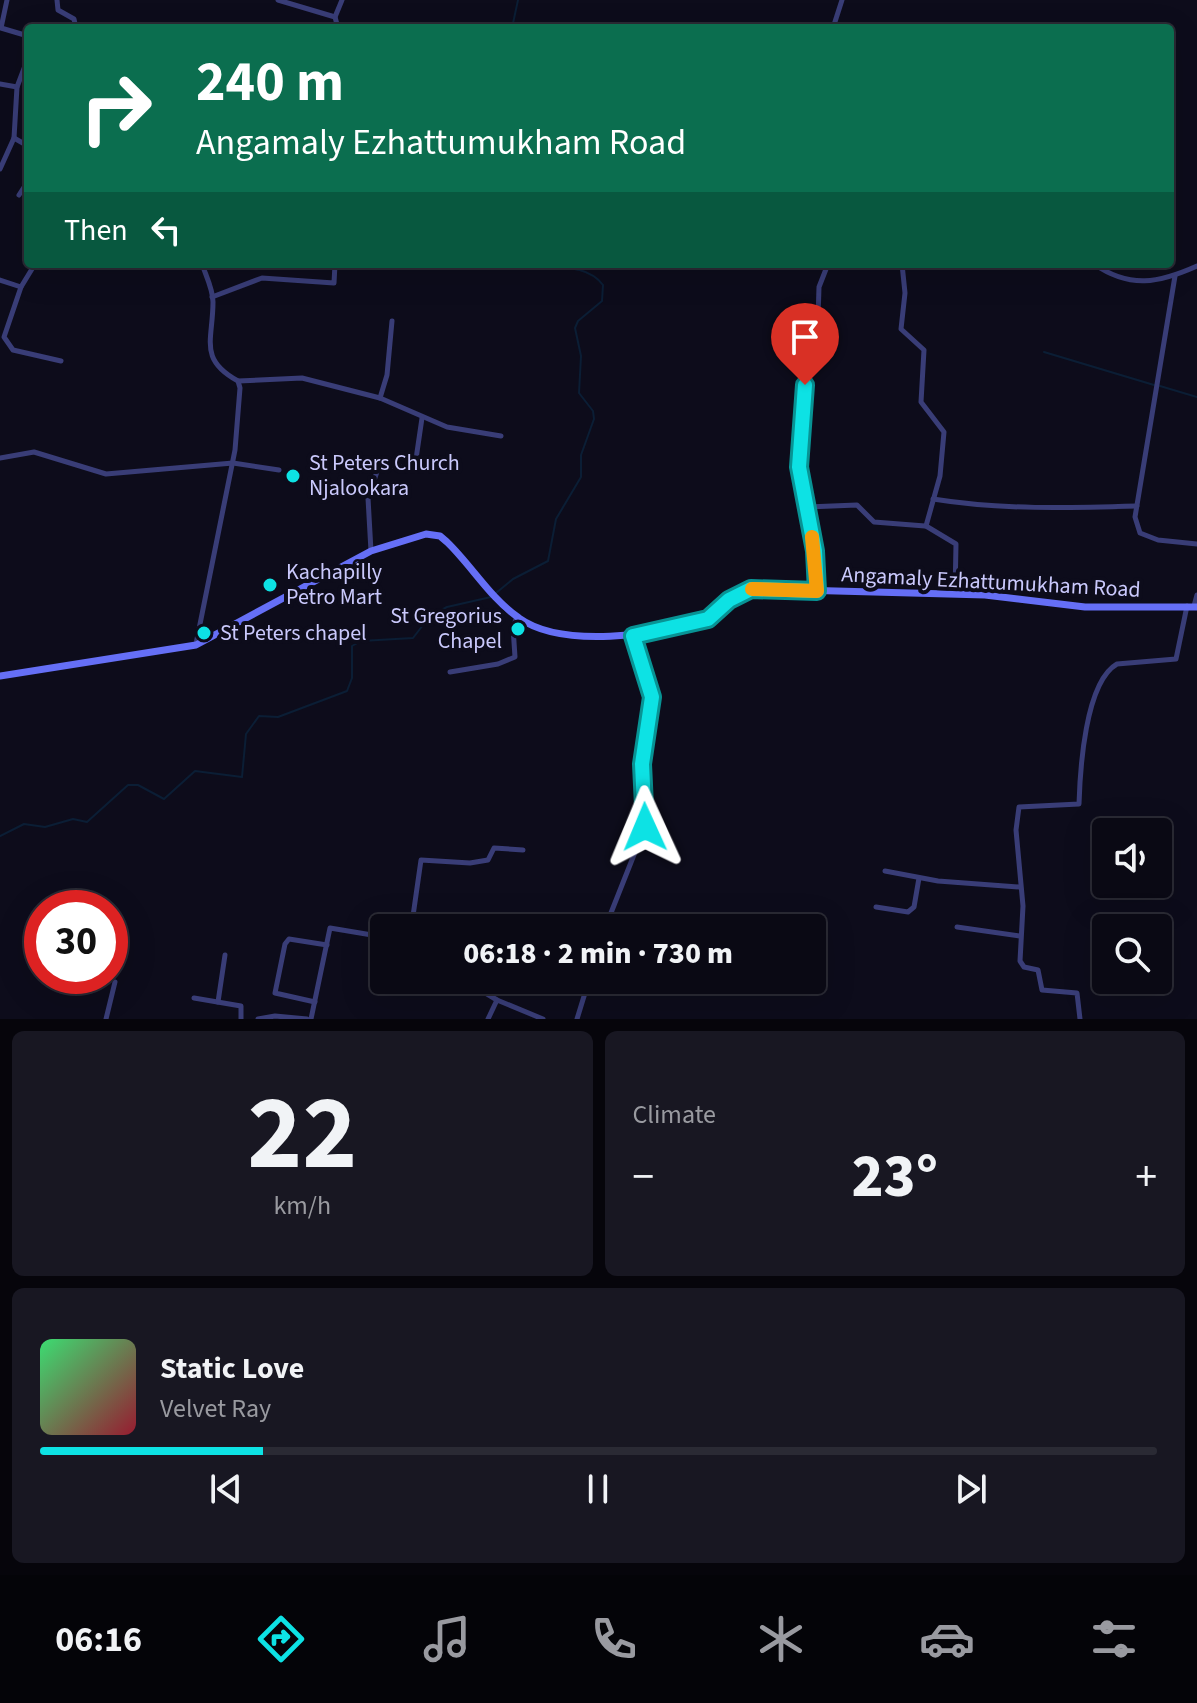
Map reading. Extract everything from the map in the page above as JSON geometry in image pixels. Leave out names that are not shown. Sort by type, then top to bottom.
[{"type":"street","points":[[7,0],[1,28],[24,36]]},
{"type":"street","points":[[57,0],[58,10],[74,19],[75,24]]},
{"type":"street","points":[[278,0],[335,17]]},
{"type":"street","points":[[337,24],[335,17],[342,0]]},
{"type":"street","points":[[834,24],[842,0]]},
{"type":"street","points":[[0,169],[14,138],[17,87],[24,69]]},
{"type":"street","points":[[0,84],[17,87]]},
{"type":"street","points":[[14,138],[24,144]]},
{"type":"street","points":[[19,195],[24,187]]},
{"type":"street","points":[[1100,268],[1112,277],[1163,282],[1197,266]]},
{"type":"street","points":[[33,268],[21,287],[4,337],[13,350],[61,361]]},
{"type":"street","points":[[203,268],[212,297],[209,342],[213,362],[238,381],[302,378],[380,398],[447,427],[501,436]]},
{"type":"street","points":[[212,297],[262,278],[334,283],[335,268]]},
{"type":"street","points":[[817,591],[799,467],[805,357],[818,319],[819,287],[826,268]]},
{"type":"street","points":[[905,268],[901,329],[924,350],[921,402],[944,432],[940,476],[926,526]]},
{"type":"street","points":[[1175,276],[1135,517],[1140,533],[1158,540],[1197,544]]},
{"type":"street","points":[[0,280],[21,287]]},
{"type":"street","points":[[380,398],[387,375],[392,321]]},
{"type":"street","points":[[196,645],[233,463],[238,381]]},
{"type":"street","points":[[371,551],[369,487],[379,466],[409,467],[416,459],[422,418]]},
{"type":"street","points":[[0,458],[34,452],[106,474],[233,463],[279,470]]},
{"type":"street","points":[[933,499],[969,505],[1054,509],[1137,506]]},
{"type":"street","points":[[807,507],[857,505],[874,522],[926,526],[956,544],[955,594]]},
{"type":"street","name":"Angamaly Ezhattumukham Road","points":[[0,676],[196,645],[371,551],[418,536],[440,536],[517,617],[560,632],[595,637],[633,636],[708,619],[729,600],[751,589],[955,594],[1085,607],[1193,606]]},
{"type":"street","points":[[1080,1019],[1077,993],[1042,990],[1038,970],[1024,967],[1019,950],[1023,906],[1016,830],[1019,807],[1022,804],[1079,804],[1084,726],[1105,677],[1117,664],[1176,659],[1197,595]]},
{"type":"street","points":[[450,672],[498,664],[515,657],[513,627],[517,617]]},
{"type":"street","points":[[611,914],[645,827],[642,764],[652,697],[633,636]]},
{"type":"street","points":[[413,914],[421,860],[470,863],[488,860],[494,848],[523,850]]},
{"type":"street","points":[[885,871],[919,878],[1019,887]]},
{"type":"street","points":[[876,907],[908,912],[914,907],[919,878]]},
{"type":"street","points":[[957,927],[1020,936]]},
{"type":"street","points":[[258,1019],[275,1016],[309,1019],[330,928],[370,935]]},
{"type":"street","points":[[315,1002],[275,993],[285,944],[289,939],[327,945]]},
{"type":"street","points":[[218,1002],[225,955]]},
{"type":"street","points":[[106,1019],[112,994]]},
{"type":"street","points":[[487,994],[543,1019]]},
{"type":"street","points":[[580,1018],[586,994]]},
{"type":"street","points":[[194,998],[241,1006],[241,1019]]},
{"type":"street","points":[[488,1019],[497,1000]]},
{"type":"waterway","points":[[513,24],[518,0]]},
{"type":"waterway","points":[[496,593],[513,579],[548,561],[556,519],[581,477],[581,455],[594,419],[593,411],[579,393],[581,356],[575,328],[578,321],[602,301],[603,285],[587,272],[566,268]]},
{"type":"waterway","points":[[1044,352],[1154,385]]},
{"type":"waterway","points":[[1160,386],[1197,397]]},
{"type":"waterway","points":[[0,836],[24,824],[45,827],[73,819],[87,822],[128,785],[138,785],[164,799],[195,771],[242,777],[246,734],[259,716],[278,717],[347,691],[352,678],[352,646],[361,641],[413,638],[430,616],[447,607],[491,597]]},
{"type":"slow traffic","points":[[752,589],[817,591],[812,537]]},
{"type":"place","name":"St Peters Church Njalookara","points":[[293,476]]},
{"type":"place","name":"Kachapilly Petro Mart","points":[[270,585]]},
{"type":"place","name":"St Gregorius Chapel","points":[[518,629]]},
{"type":"place","name":"St Peters chapel","points":[[204,633]]},
{"type":"route","points":[[645,827],[642,764],[652,697],[633,636],[708,619],[729,600],[751,589],[817,591],[815,551],[799,467],[805,385]]}]
